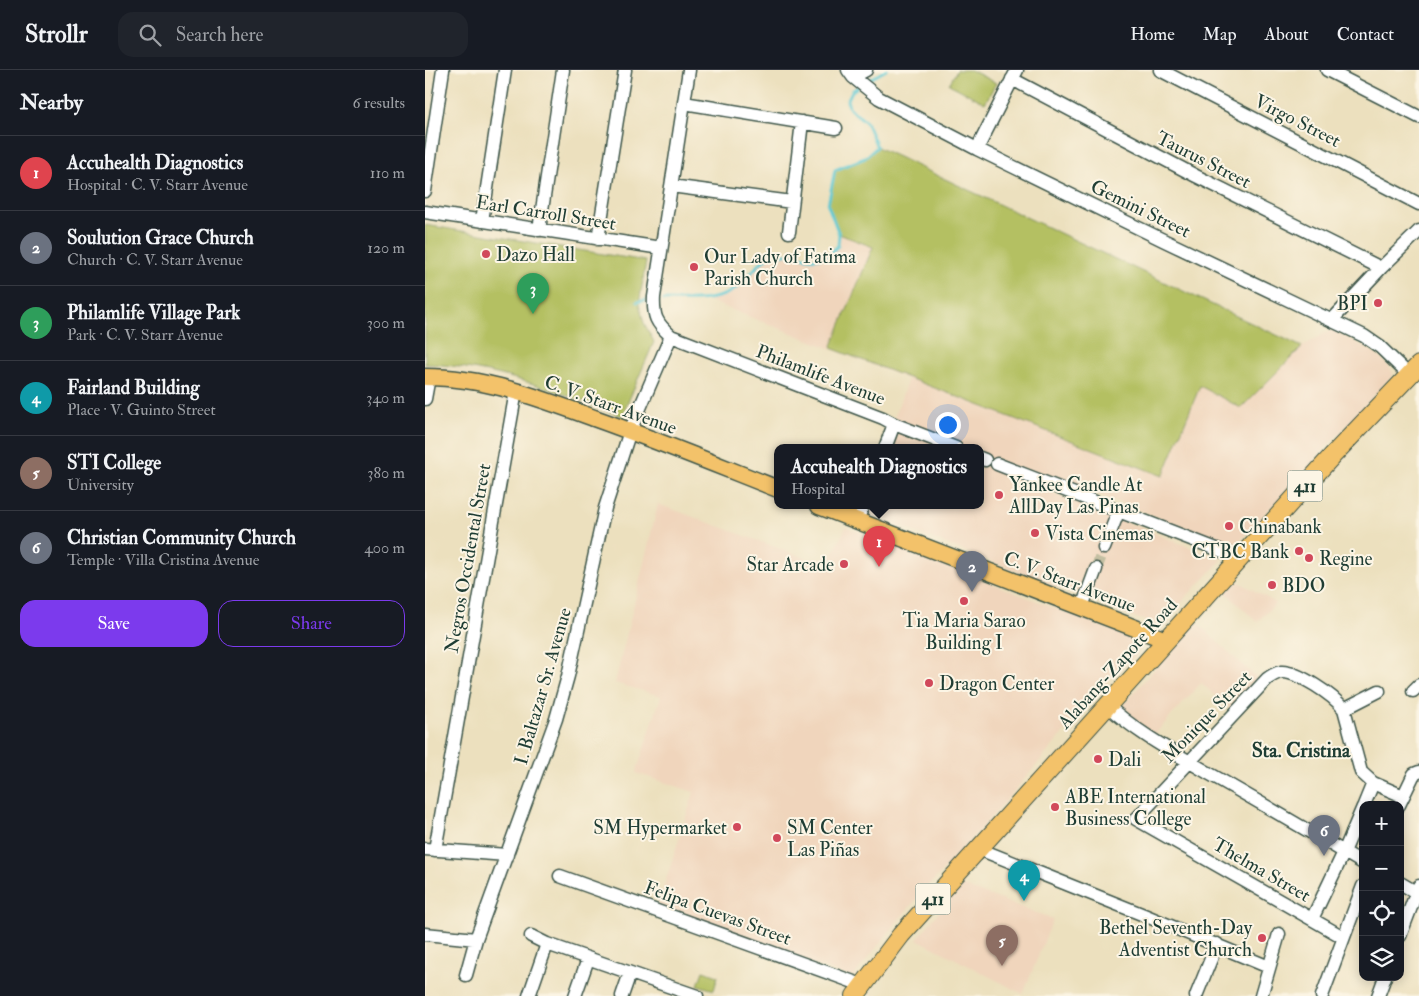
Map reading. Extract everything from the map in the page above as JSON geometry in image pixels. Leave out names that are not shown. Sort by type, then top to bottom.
[{"type":"highway","name":"Alabang-Zapote Road","points":[[858,990],[901,936],[1166,640],[1333,454],[1414,370]]},
{"type":"main road","name":"C. V. Starr Avenue","points":[[427,377],[473,382],[516,391],[630,431],[774,487]]},
{"type":"main road","name":"C. V. Starr Avenue","points":[[837,509],[860,513],[1082,608],[1166,640]]},
{"type":"street","points":[[425,191],[443,70]]},
{"type":"street","points":[[482,221],[505,70]]},
{"type":"street","points":[[539,230],[563,70]]},
{"type":"street","points":[[598,239],[625,70]]},
{"type":"street","points":[[671,336],[660,327],[654,308],[661,248],[689,70]]},
{"type":"street","points":[[857,80],[866,70]]},
{"type":"street","name":"Virgo Street","points":[[1160,70],[1419,204]]},
{"type":"street","points":[[1327,70],[1419,117]]},
{"type":"street","points":[[977,149],[1015,75]]},
{"type":"street","name":"Taurus Street","points":[[1015,75],[1196,176],[1381,268]]},
{"type":"street","name":"Gemini Street","points":[[857,80],[879,98],[977,149],[1364,336],[1414,370]]},
{"type":"street","points":[[684,103],[836,128]]},
{"type":"street","points":[[789,232],[802,122]]},
{"type":"street","points":[[671,186],[792,202]]},
{"type":"street","name":"Earl Carroll Street","points":[[425,212],[661,248]]},
{"type":"street","points":[[1332,320],[1419,231]]},
{"type":"street","name":"Philamlife Avenue","points":[[671,336],[946,444]]},
{"type":"street","name":"I. Baltazar Sr. Avenue","points":[[466,975],[476,939],[556,719],[568,676],[605,508],[630,431],[671,336]]},
{"type":"street","points":[[425,399],[427,377]]},
{"type":"street","name":"Negros Occidental Street","points":[[430,850],[516,391]]},
{"type":"street","points":[[886,444],[894,424]]},
{"type":"street","points":[[987,460],[1240,558]]},
{"type":"street","points":[[1104,548],[1119,510]]},
{"type":"street","points":[[1082,608],[1096,569]]},
{"type":"street","name":"Monique Street","points":[[1136,818],[1267,679],[1276,674],[1282,672],[1296,675],[1331,696],[1344,709]]},
{"type":"street","points":[[1379,691],[1344,709],[1359,766],[1365,777],[1401,800],[1417,773]]},
{"type":"street","points":[[1108,706],[1136,728],[1189,761],[1359,861]]},
{"type":"street","points":[[1365,801],[1373,783]]},
{"type":"street","points":[[1312,919],[1359,816]]},
{"type":"street","name":"Thelma Street","points":[[1136,818],[1343,937]]},
{"type":"street","points":[[979,849],[1217,944],[1269,967]]},
{"type":"street","points":[[430,850],[507,855]]},
{"type":"street","name":"Felipa Cuevas Street","points":[[560,876],[858,990]]},
{"type":"street","points":[[1404,885],[1418,890],[1404,926]]},
{"type":"street","points":[[1322,996],[1361,891]]},
{"type":"street","points":[[425,934],[476,939]]},
{"type":"street","points":[[1261,996],[1279,934]]},
{"type":"street","points":[[531,936],[547,944],[630,973],[670,991],[697,996]]},
{"type":"street","points":[[529,996],[547,944]]},
{"type":"street","points":[[1196,996],[1217,944]]},
{"type":"street","points":[[575,996],[589,959]]},
{"type":"street","points":[[622,996],[630,973]]},
{"type":"street","points":[[1378,996],[1384,981]]},
{"type":"shaded area","points":[[839,234],[1202,381],[1241,408],[1302,347],[1332,329],[1373,352],[1387,364],[1393,375],[1235,546],[1058,479],[1053,493],[1222,560],[1158,626],[866,513],[868,509],[984,509],[984,444],[894,444],[902,422],[894,418],[908,379],[707,300],[735,290],[772,255],[791,254],[816,259],[827,256],[838,246]]},
{"type":"shaded area","points":[[658,504],[827,566],[846,527],[1127,636],[1137,646],[1137,654],[1111,678],[1003,804],[905,912],[852,978],[657,908],[694,792],[636,773],[661,696],[615,683]]},
{"type":"shaded area","points":[[1234,579],[1276,603],[1257,622],[1224,591]]},
{"type":"shaded area","points":[[1196,622],[1258,679],[1230,709],[1201,683],[1155,734],[1124,715],[1121,709],[1122,706]]},
{"type":"shaded area","points":[[961,885],[1053,919],[1023,994],[917,939]]},
{"type":"green space","points":[[957,70],[971,70],[996,83],[985,103],[949,84]]},
{"type":"green space","points":[[877,147],[1302,347],[1241,408],[1200,386],[1163,476],[831,348],[873,247],[839,234],[828,205],[835,170],[865,158]]},
{"type":"green space","points":[[425,225],[646,261],[639,304],[644,323],[654,342],[622,416],[574,398],[501,375],[451,366],[425,364]]},
{"type":"green space","points":[[703,971],[718,976],[714,990],[698,985]]},
{"type":"waterway","points":[[865,82],[886,70]]},
{"type":"waterway","points":[[664,300],[701,300],[719,297],[735,289],[763,261],[773,255],[787,254],[814,259],[828,255],[838,246],[839,234],[828,205],[835,170],[865,158],[877,147],[866,122],[850,109],[847,101],[852,91],[860,85]]},
{"type":"waterway","points":[[637,302],[646,300]]},
{"type":"tunnel","points":[[1096,569],[1104,548]]},
{"type":"place","name":"Dazo Hall","points":[[486,254]]},
{"type":"place","name":"Our Lady of Fatima Parish Church","points":[[694,267]]},
{"type":"place","name":"BPI","points":[[1378,303]]},
{"type":"place","name":"Philamlife Village Park","points":[[533,314]]},
{"type":"place","name":"Yankee Candle At AllDay Las Pinas","points":[[999,495]]},
{"type":"place","name":"Chinabank","points":[[1229,526]]},
{"type":"place","name":"Vista Cinemas","points":[[1035,533]]},
{"type":"place","name":"CTBC Bank","points":[[1299,551]]},
{"type":"place","name":"Regine","points":[[1309,558]]},
{"type":"place","name":"Star Arcade","points":[[844,564]]},
{"type":"place","name":"Accuhealth Diagnostics","points":[[879,567]]},
{"type":"place","name":"BDO","points":[[1272,585]]},
{"type":"place","name":"Soulution Grace Church","points":[[972,592]]},
{"type":"place","name":"Tia Maria Sarao Building I","points":[[964,601]]},
{"type":"place","name":"Dragon Center","points":[[929,683]]},
{"type":"place","name":"Dali","points":[[1098,759]]},
{"type":"place","name":"ABE International Business College","points":[[1055,807]]},
{"type":"place","name":"SM Hypermarket","points":[[737,827]]},
{"type":"place","name":"SM Center Las Piñas","points":[[777,838]]},
{"type":"place","name":"Christian Community Church","points":[[1324,856]]},
{"type":"place","name":"Fairland Building","points":[[1024,901]]},
{"type":"place","name":"Bethel Seventh-Day Adventist Church","points":[[1262,938]]},
{"type":"place","name":"STI College","points":[[1002,966]]},
{"type":"district","name":"Sta. Cristina","points":[[1301,750]]}]
